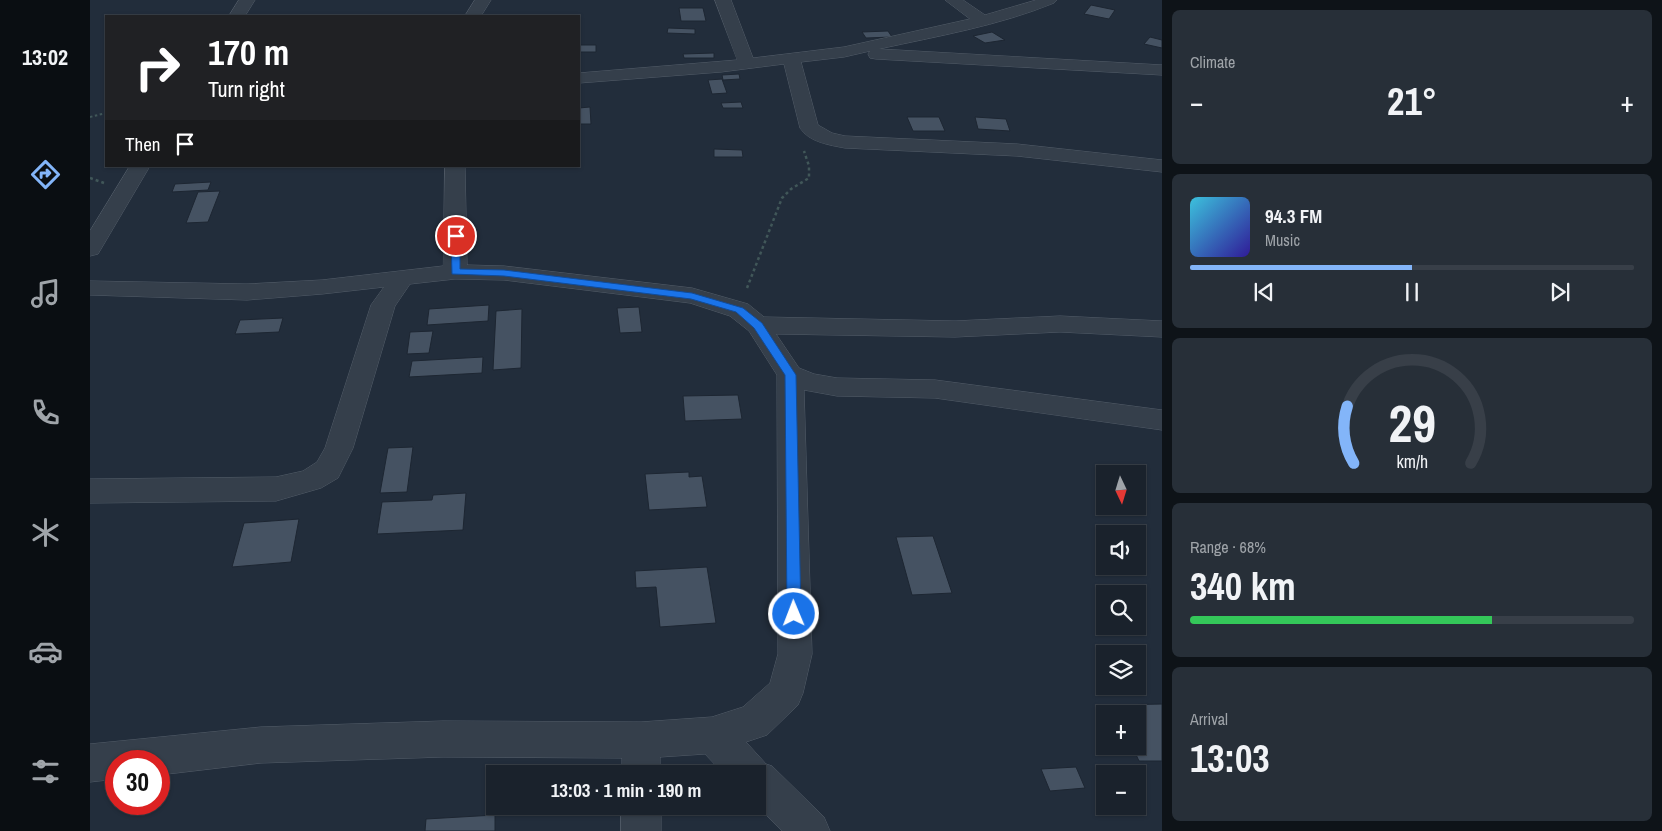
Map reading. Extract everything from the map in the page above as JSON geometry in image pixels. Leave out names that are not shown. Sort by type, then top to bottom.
[{"type":"street","points":[[238,15],[247,0]]},
{"type":"street","points":[[474,15],[483,0]]},
{"type":"street","points":[[722,0],[747,64]]},
{"type":"street","points":[[953,0],[983,21]]},
{"type":"street","points":[[580,78],[747,64],[844,52],[983,21],[1026,10],[1049,0]]},
{"type":"street","points":[[844,52],[1162,70]]},
{"type":"street","points":[[791,58],[809,128],[826,138],[845,142],[1017,150],[1162,166]]},
{"type":"street","points":[[90,249],[111,217],[121,194],[139,167]]},
{"type":"street","points":[[455,167],[455,272]]},
{"type":"street","points":[[90,288],[247,292],[322,287],[455,272],[504,273],[692,296],[739,310],[758,325],[790,375],[795,654],[785,693],[754,722],[641,757],[443,739],[261,745],[92,764]]},
{"type":"street","points":[[90,491],[276,489],[311,480],[328,470],[339,448],[384,305],[403,278]]},
{"type":"street","points":[[758,325],[956,329],[1060,324],[1162,329]]},
{"type":"street","points":[[790,375],[811,383],[837,387],[935,389],[1162,420]]},
{"type":"street","points":[[712,735],[742,765]]},
{"type":"street","points":[[766,788],[810,831]]},
{"type":"street","points":[[641,815],[641,831]]},
{"type":"path","points":[[90,117],[105,113]]},
{"type":"path","points":[[739,310],[782,198],[791,189],[809,178],[809,166],[802,142],[809,128]]},
{"type":"building","points":[[1091,5],[1115,10],[1109,19],[1084,14]]},
{"type":"building","points":[[679,8],[703,8],[706,21],[681,21]]},
{"type":"building","points":[[668,28],[695,29],[695,34],[667,33]]},
{"type":"building","points":[[888,31],[892,37],[866,38],[862,32]]},
{"type":"building","points":[[992,32],[1005,40],[985,43],[973,36]]},
{"type":"building","points":[[1150,37],[1162,40],[1162,48],[1144,44]]},
{"type":"building","points":[[580,45],[596,45],[596,52],[580,52]]},
{"type":"building","points":[[714,53],[714,58],[684,58],[683,54]]},
{"type":"building","points":[[739,74],[740,79],[723,80],[722,75]]},
{"type":"building","points":[[722,79],[727,93],[712,94],[708,80]]},
{"type":"building","points":[[741,102],[743,108],[723,108],[721,103]]},
{"type":"building","points":[[590,107],[591,124],[580,124],[580,108]]},
{"type":"building","points":[[907,117],[939,117],[945,131],[913,131]]},
{"type":"building","points":[[975,117],[1006,119],[1010,131],[978,129]]},
{"type":"building","points":[[714,149],[742,150],[743,157],[714,157]]},
{"type":"building","points":[[211,182],[208,190],[172,192],[175,184]]},
{"type":"building","points":[[220,191],[208,222],[186,223],[198,192]]},
{"type":"building","points":[[489,305],[488,321],[427,325],[429,309]]},
{"type":"building","points":[[639,307],[642,332],[620,333],[617,308]]},
{"type":"building","points":[[522,309],[521,368],[493,370],[496,311]]},
{"type":"building","points":[[283,318],[279,332],[235,334],[240,320]]},
{"type":"building","points":[[433,331],[429,353],[407,354],[410,332]]},
{"type":"building","points":[[483,357],[482,373],[409,377],[412,361]]},
{"type":"building","points":[[738,395],[742,419],[685,421],[683,396]]},
{"type":"building","points":[[413,447],[407,492],[380,493],[388,448]]},
{"type":"building","points":[[689,472],[689,477],[702,476],[707,507],[649,510],[645,474]]},
{"type":"building","points":[[466,493],[463,530],[377,534],[382,502],[432,500],[433,495]]},
{"type":"building","points":[[299,519],[291,562],[232,567],[244,523]]},
{"type":"building","points":[[933,536],[952,593],[912,595],[896,537]]},
{"type":"building","points":[[707,567],[716,623],[660,627],[656,587],[636,588],[635,571]]},
{"type":"building","points":[[1162,704],[1162,761],[1139,761],[1136,755],[1146,755],[1146,705],[1114,705]]},
{"type":"building","points":[[1076,767],[1085,788],[1050,791],[1041,769]]},
{"type":"building","points":[[495,815],[495,831],[425,831],[426,819]]},
{"type":"route","points":[[456,236],[455,272],[504,273],[692,296],[739,310],[758,325],[790,375],[794,614]]}]
